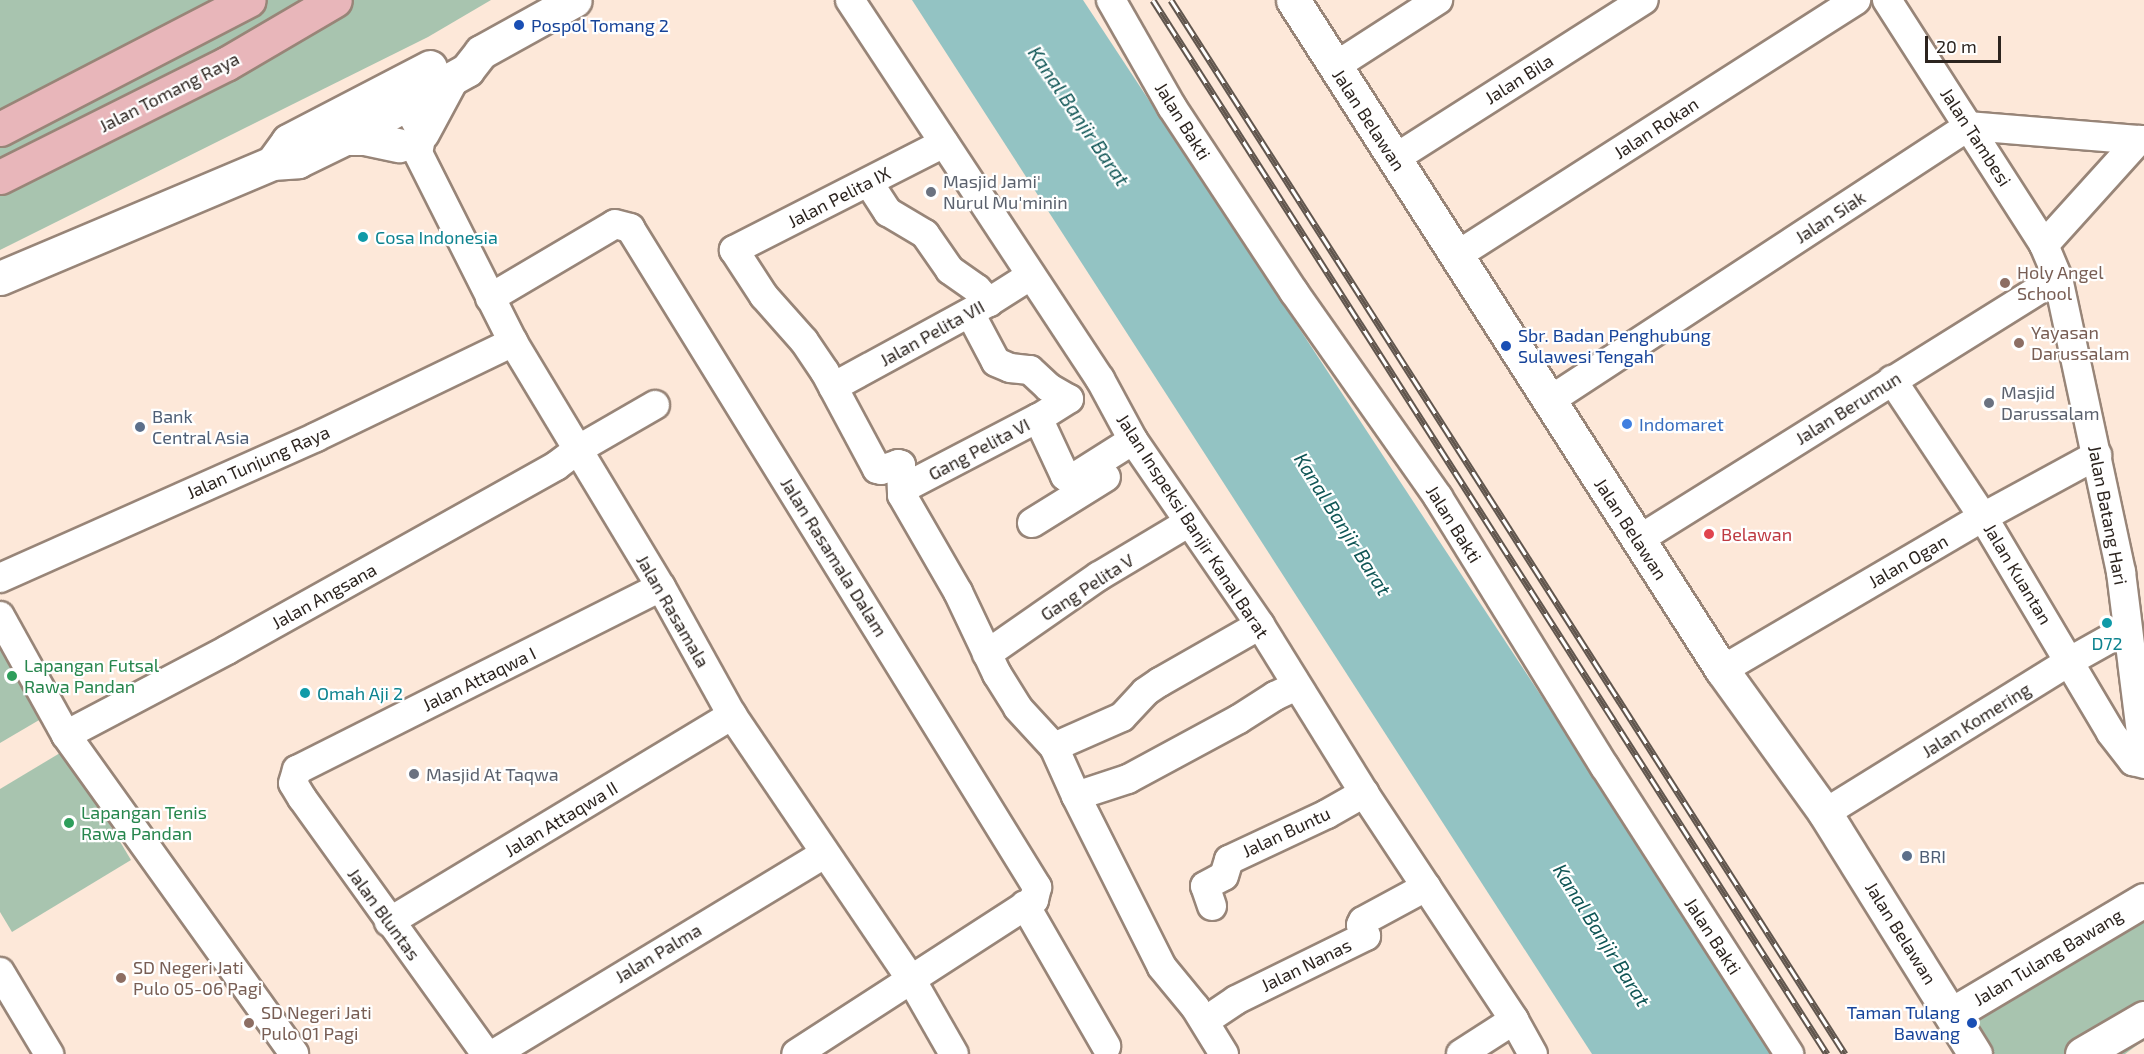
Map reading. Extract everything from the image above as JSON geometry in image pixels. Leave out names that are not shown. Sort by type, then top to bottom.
[{"type":"main road","points":[[0,129],[249,0]]},
{"type":"main road","name":"Jalan Tomang Raya","points":[[0,177],[226,64],[335,0]]},
{"type":"street","points":[[0,278],[272,163],[298,161],[345,138],[364,138],[399,119],[467,70],[481,52],[575,0]]},
{"type":"street","name":"Jalan Inspeksi Banjir Kanal Barat","points":[[850,0],[1100,379],[1128,449],[1182,528],[1260,625],[1364,793],[1514,1020],[1533,1054]]},
{"type":"street","name":"Jalan Bakti","points":[[1111,0],[1172,107],[1294,291],[1438,497],[1605,767],[1789,1054]]},
{"type":"street","name":"Jalan Belawan","points":[[1293,0],[1722,670],[1825,813],[1976,1054]]},
{"type":"street","points":[[1334,67],[1438,0]]},
{"type":"street","name":"Jalan Bila","points":[[1394,159],[1644,0]]},
{"type":"street","name":"Jalan Rokan","points":[[1456,256],[1856,0]]},
{"type":"street","name":"Jalan Tambesi","points":[[1887,0],[2044,245]]},
{"type":"street","points":[[272,163],[288,141],[399,119],[457,53],[481,52]]},
{"type":"street","name":"Jalan Rasamala","points":[[399,119],[513,342],[661,587],[732,715],[824,854],[911,979],[954,1054]]},
{"type":"street","points":[[1969,126],[2141,140]]},
{"type":"street","name":"Jalan Siak","points":[[1549,401],[1969,126]]},
{"type":"street","points":[[2044,245],[2141,140]]},
{"type":"street","name":"Jalan Pelita IX","points":[[833,387],[804,342],[764,296],[734,250],[944,143]]},
{"type":"street","points":[[869,183],[888,212],[925,234],[945,264],[977,289],[979,308],[996,362],[1010,368],[1030,370],[1048,387],[1070,399]]},
{"type":"street","name":"Jalan Rasamala Dalam","points":[[490,298],[615,224],[630,228],[1037,887],[1034,900],[1025,905]]},
{"type":"street","name":"Jalan Batang Hari","points":[[2044,245],[2058,278],[2121,572],[2140,710],[2144,757]]},
{"type":"street","name":"Jalan Pelita VII","points":[[833,387],[979,308],[1030,276]]},
{"type":"street","name":"Jalan Berumun","points":[[1638,540],[2058,278]]},
{"type":"street","name":"Jalan Tunjung Raya","points":[[0,578],[316,437],[513,342]]},
{"type":"street","points":[[1038,418],[1100,379]]},
{"type":"street","name":"Jalan Kuantan","points":[[1892,380],[1983,517],[2116,740],[2133,761],[2144,764]]},
{"type":"street","points":[[833,387],[878,469],[901,465],[902,489],[917,525],[958,592],[987,654],[1018,708],[1054,747],[1076,796],[1162,967],[1205,1021],[1224,1054]]},
{"type":"street","name":"Jalan Angsana","points":[[66,735],[227,650],[556,466],[577,450],[655,405]]},
{"type":"street","name":"Gang Pelita VI","points":[[902,489],[1038,418],[1068,478],[1073,478],[1128,449]]},
{"type":"street","points":[[1032,523],[1074,499],[1128,449]]},
{"type":"street","name":"Jalan Ogan","points":[[1722,670],[1983,517],[2097,455]]},
{"type":"street","name":"Gang Pelita V","points":[[987,654],[1099,576],[1182,528]]},
{"type":"street","name":"Jalan Attaqwa I","points":[[297,770],[661,587]]},
{"type":"street","points":[[0,616],[66,735],[294,1054]]},
{"type":"street","points":[[1054,747],[1122,717],[1152,687],[1201,656],[1225,647],[1260,625]]},
{"type":"street","name":"Jalan Komering","points":[[1825,813],[2127,628]]},
{"type":"street","points":[[1076,796],[1128,779],[1296,686]]},
{"type":"street","name":"Jalan Attaqwa II","points":[[389,922],[732,715]]},
{"type":"street","name":"Jalan Bluntas","points":[[297,770],[293,783],[302,798],[486,1054]]},
{"type":"street","name":"Jalan Buntu","points":[[1212,906],[1206,886],[1224,876],[1229,860],[1327,814],[1364,793]]},
{"type":"street","name":"Jalan Palma","points":[[494,1054],[824,854]]},
{"type":"street","name":"Jalan Nanas","points":[[1205,1021],[1236,1000],[1366,936],[1361,927],[1363,921],[1426,887]]},
{"type":"street","name":"Jalan Tulang Bawang","points":[[1952,1014],[2144,900]]},
{"type":"street","points":[[796,1054],[1025,905],[1106,1046]]},
{"type":"street","points":[[0,972],[9,1007],[49,1054]]},
{"type":"street","points":[[2082,1054],[2144,1018]]},
{"type":"street","points":[[1461,1054],[1514,1020]]},
{"type":"green space","points":[[0,0],[491,0],[428,37],[0,250]]},
{"type":"green space","name":"Lapangan Futsal Rawa Pandan","points":[[0,636],[46,716],[0,743]]},
{"type":"green space","name":"Lapangan Tenis Rawa Pandan","points":[[65,750],[131,860],[12,932],[0,912],[0,789]]},
{"type":"green space","points":[[2144,892],[2144,1040],[2125,1054],[1986,1054],[1959,1012]]},
{"type":"water","name":"Kanal Banjir Barat","points":[[912,0],[1083,0],[1777,1054],[1592,1054]]},
{"type":"railway","points":[[1153,0],[1827,1054]]},
{"type":"railway","points":[[1171,0],[1845,1054]]},
{"type":"place","name":"Pospol Tomang 2","points":[[519,25]]},
{"type":"place","name":"Masjid Jami' Nurul Mu'minin","points":[[931,192]]},
{"type":"place","name":"Cosa Indonesia","points":[[363,237]]},
{"type":"place","name":"Holy Angel School","points":[[2005,283]]},
{"type":"place","name":"Yayasan Darussalam","points":[[2019,343]]},
{"type":"place","name":"Sbr. Badan Penghubung Sulawesi Tengah","points":[[1506,346]]},
{"type":"place","name":"Masjid Darussalam","points":[[1989,403]]},
{"type":"place","name":"Indomaret","points":[[1627,424]]},
{"type":"place","name":"Bank Central Asia","points":[[140,427]]},
{"type":"place","name":"Belawan","points":[[1709,534]]},
{"type":"place","name":"D72","points":[[2107,623]]},
{"type":"place","name":"Lapangan Futsal Rawa Pandan","points":[[12,676]]},
{"type":"place","name":"Omah Aji 2","points":[[305,693]]},
{"type":"place","name":"Masjid At Taqwa","points":[[414,774]]},
{"type":"place","name":"Lapangan Tenis Rawa Pandan","points":[[69,823]]},
{"type":"place","name":"BRI","points":[[1907,856]]},
{"type":"place","name":"SD Negeri Jati Pulo 05-06 Pagi","points":[[121,978]]},
{"type":"place","name":"SD Negeri Jati Pulo 01 Pagi","points":[[249,1023]]},
{"type":"place","name":"Taman Tulang Bawang","points":[[1972,1023]]}]
